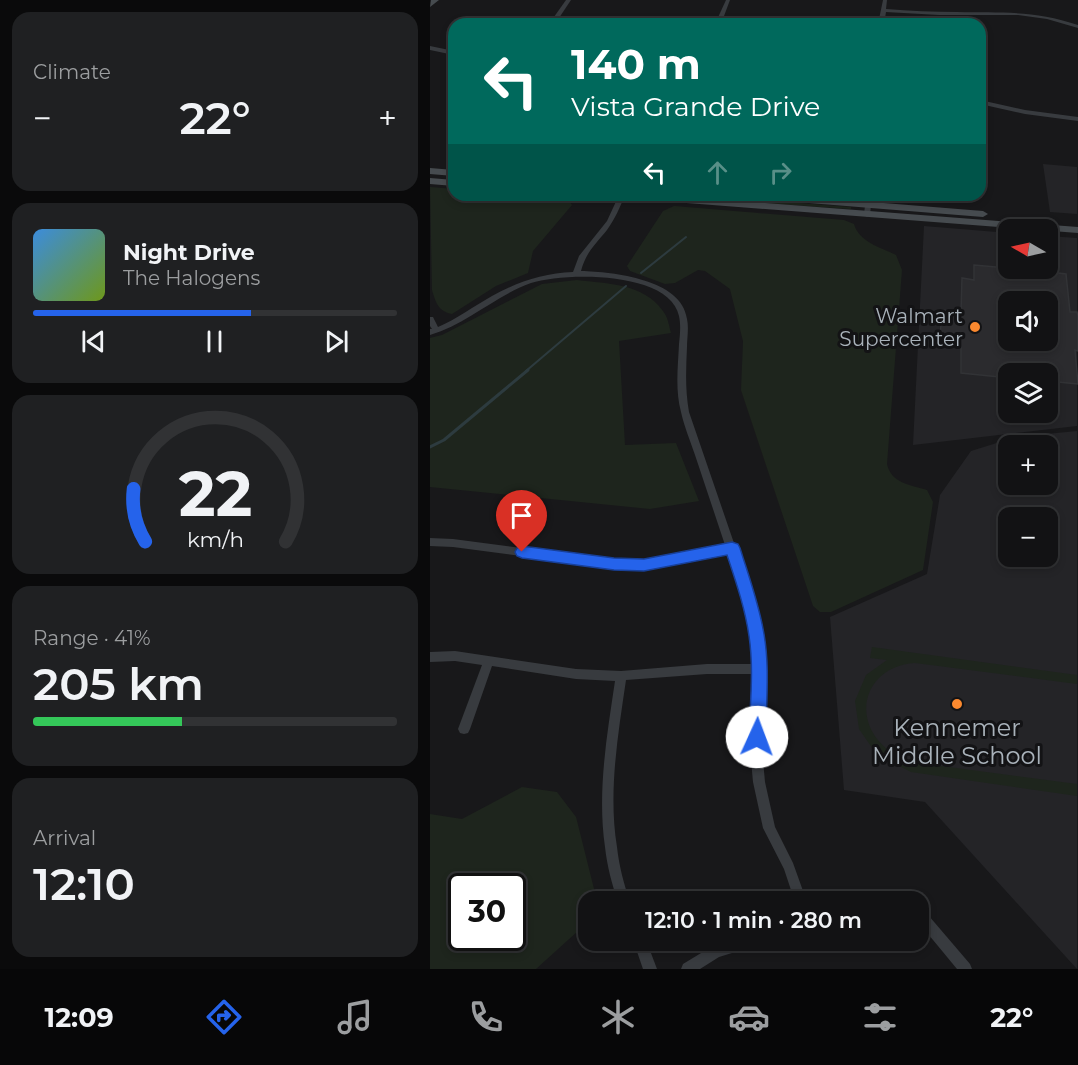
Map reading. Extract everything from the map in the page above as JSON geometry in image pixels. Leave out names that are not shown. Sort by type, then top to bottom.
[{"type":"main road","points":[[430,5],[434,0]]},
{"type":"main road","points":[[430,171],[448,172]]},
{"type":"main road","points":[[430,181],[448,182]]},
{"type":"main road","points":[[770,201],[868,205],[1078,230]]},
{"type":"main road","points":[[820,201],[1078,222]]},
{"type":"street","points":[[556,18],[569,0]]},
{"type":"street","points":[[720,18],[728,0]]},
{"type":"street","points":[[882,18],[885,0]]},
{"type":"street","points":[[884,10],[935,14],[1020,13],[1054,19],[1078,27]]},
{"type":"street","points":[[430,48],[448,52]]},
{"type":"street","points":[[986,103],[1025,112],[1078,119]]},
{"type":"street","points":[[577,272],[579,260],[585,248],[609,222],[619,201]]},
{"type":"street","points":[[430,319],[433,331],[456,323],[512,288],[533,280],[577,272],[610,275],[650,285],[662,290],[678,305],[684,323],[681,387],[685,412],[754,616],[759,669],[757,760],[762,803],[769,828],[789,867],[797,891]]},
{"type":"street","points":[[430,543],[453,543],[614,564],[644,565],[732,548]]},
{"type":"street","points":[[430,657],[455,656],[576,674],[621,676],[707,669],[759,669]]},
{"type":"street","points":[[464,729],[488,662]]},
{"type":"street","points":[[621,676],[607,785],[609,839],[621,891]]},
{"type":"street","points":[[929,926],[965,969]]},
{"type":"street","points":[[643,951],[649,969]]},
{"type":"street","points":[[688,969],[719,951]]},
{"type":"shaded area","points":[[1043,164],[1077,167],[1077,214],[1050,212]]},
{"type":"shaded area","points":[[430,187],[448,188],[448,201],[569,201],[572,205],[533,251],[528,273],[496,286],[452,314],[438,306],[432,290]]},
{"type":"shaded area","points":[[731,201],[775,201],[851,207],[851,209]]},
{"type":"shaded area","points":[[674,206],[844,220],[854,224],[865,240],[896,255],[902,270],[887,464],[897,479],[908,485],[927,490],[933,502],[923,570],[831,612],[820,612],[813,606],[741,390],[743,341],[730,289],[705,271],[698,270],[675,283],[665,284],[630,271],[627,266],[663,211]]},
{"type":"shaded area","points":[[924,226],[998,232],[998,279],[1058,279],[1058,237],[1077,238],[1077,426],[913,445]]},
{"type":"shaded area","points":[[577,280],[613,284],[635,290],[655,302],[665,313],[671,333],[619,341],[625,445],[676,443],[699,501],[650,509],[430,487],[430,338],[442,335],[542,284]]},
{"type":"shaded area","name":"Kennemer Middle School","points":[[1077,431],[1077,969],[925,802],[844,790],[830,617],[927,574],[940,495],[971,451],[998,443],[998,495],[1058,495],[1058,435],[1036,435]]},
{"type":"shaded area","points":[[872,647],[1077,675],[1077,684],[915,663],[898,666],[884,674],[874,684],[868,696],[866,710],[869,724],[876,737],[888,750],[899,756],[919,763],[1077,784],[1077,796],[911,772],[877,755],[859,729],[855,701],[866,675],[887,660],[870,658]]},
{"type":"shaded area","points":[[522,787],[557,792],[576,817],[594,891],[578,891],[578,931],[536,969],[430,969],[430,814],[462,819]]},
{"type":"building","name":"Walmart Supercenter","points":[[974,265],[998,267],[998,279],[1058,279],[1058,273],[1066,274],[1070,312],[1077,312],[1078,316],[1078,351],[1075,350],[1078,384],[1058,382],[1058,363],[998,363],[998,377],[961,373],[961,340],[940,338],[942,310],[961,312],[962,278],[974,280]]},
{"type":"waterway","points":[[641,273],[686,237]]},
{"type":"waterway","points":[[526,371],[626,286]]},
{"type":"waterway","points":[[430,447],[444,440],[528,370]]},
{"type":"place","name":"Walmart Supercenter","points":[[975,327]]},
{"type":"place","name":"Kennemer Middle School","points":[[957,704]]},
{"type":"route","points":[[522,552],[614,564],[644,565],[732,548],[749,597],[757,636],[759,669],[757,737]]}]
